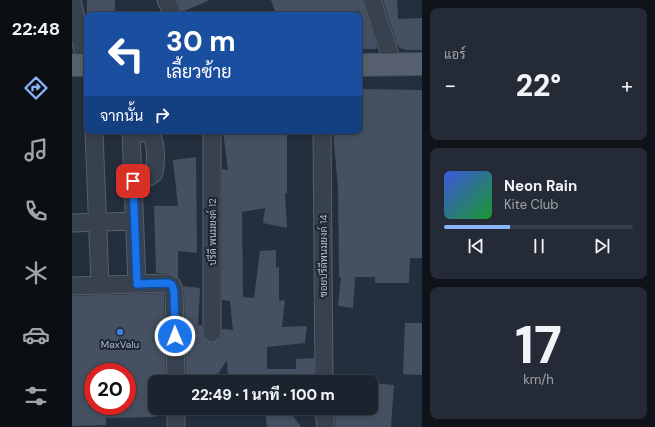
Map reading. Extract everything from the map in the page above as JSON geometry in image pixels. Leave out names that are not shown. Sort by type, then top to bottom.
[{"type":"main road","points":[[362,65],[422,64]]},
{"type":"street","points":[[72,0],[82,65]]},
{"type":"street","points":[[166,0],[172,12]]},
{"type":"street","points":[[372,0],[393,64]]},
{"type":"street","points":[[94,134],[100,285]]},
{"type":"street","points":[[131,134],[137,284]]},
{"type":"street","points":[[133,181],[149,177],[154,173],[155,145],[153,138],[148,134]]},
{"type":"street","name":"ปรีดี พนมยงค์ 12","points":[[212,134],[212,333]]},
{"type":"street","name":"ซอยปรีดีพนมยงค์ 14","points":[[322,134],[324,375]]},
{"type":"street","points":[[72,223],[134,221]]},
{"type":"street","points":[[72,286],[168,283],[172,285],[174,291],[176,375]]},
{"type":"street","points":[[176,415],[176,427]]},
{"type":"street","points":[[325,415],[326,427]]},
{"type":"building","points":[[87,0],[115,0],[115,12],[87,12]]},
{"type":"building","points":[[177,0],[210,0],[182,12]]},
{"type":"building","points":[[271,0],[362,0],[377,47],[376,49],[362,49],[362,12],[275,12]]},
{"type":"building","points":[[383,0],[397,0],[398,19],[422,18],[422,50],[407,50],[400,48],[397,44]]},
{"type":"building","points":[[362,89],[422,90],[422,258],[410,258],[409,283],[375,283],[375,277],[355,277],[353,308],[338,306],[341,277],[339,277],[338,187],[333,134],[362,134]]},
{"type":"building","points":[[223,134],[287,134],[287,193],[285,194],[287,228],[263,223],[265,208],[242,212],[243,297],[254,298],[260,251],[276,250],[276,268],[279,267],[279,301],[285,300],[282,327],[307,326],[305,343],[267,347],[267,369],[296,369],[296,359],[314,358],[314,375],[228,375],[227,360],[217,375],[186,375],[183,286],[200,288],[198,325],[202,325],[203,338],[212,343],[221,338],[222,329],[233,330],[230,301],[222,300],[222,169],[228,170]]},
{"type":"building","points":[[196,157],[197,253],[178,251],[178,278],[168,273],[156,273],[154,206],[178,206],[173,160]]},
{"type":"building","name":"MaxValu","points":[[164,293],[166,375],[148,375],[148,415],[155,415],[155,417],[106,418],[106,425],[72,426],[72,296]]},
{"type":"building","points":[[405,323],[422,323],[422,375],[403,374]]},
{"type":"building","points":[[378,384],[394,385],[391,427],[336,427],[335,415],[378,415]]},
{"type":"building","points":[[266,415],[292,415],[301,427],[267,427]]},
{"type":"place","name":"MaxValu","points":[[120,332]]},
{"type":"route","points":[[133,181],[137,284],[168,283],[172,285],[174,291],[175,336]]}]
